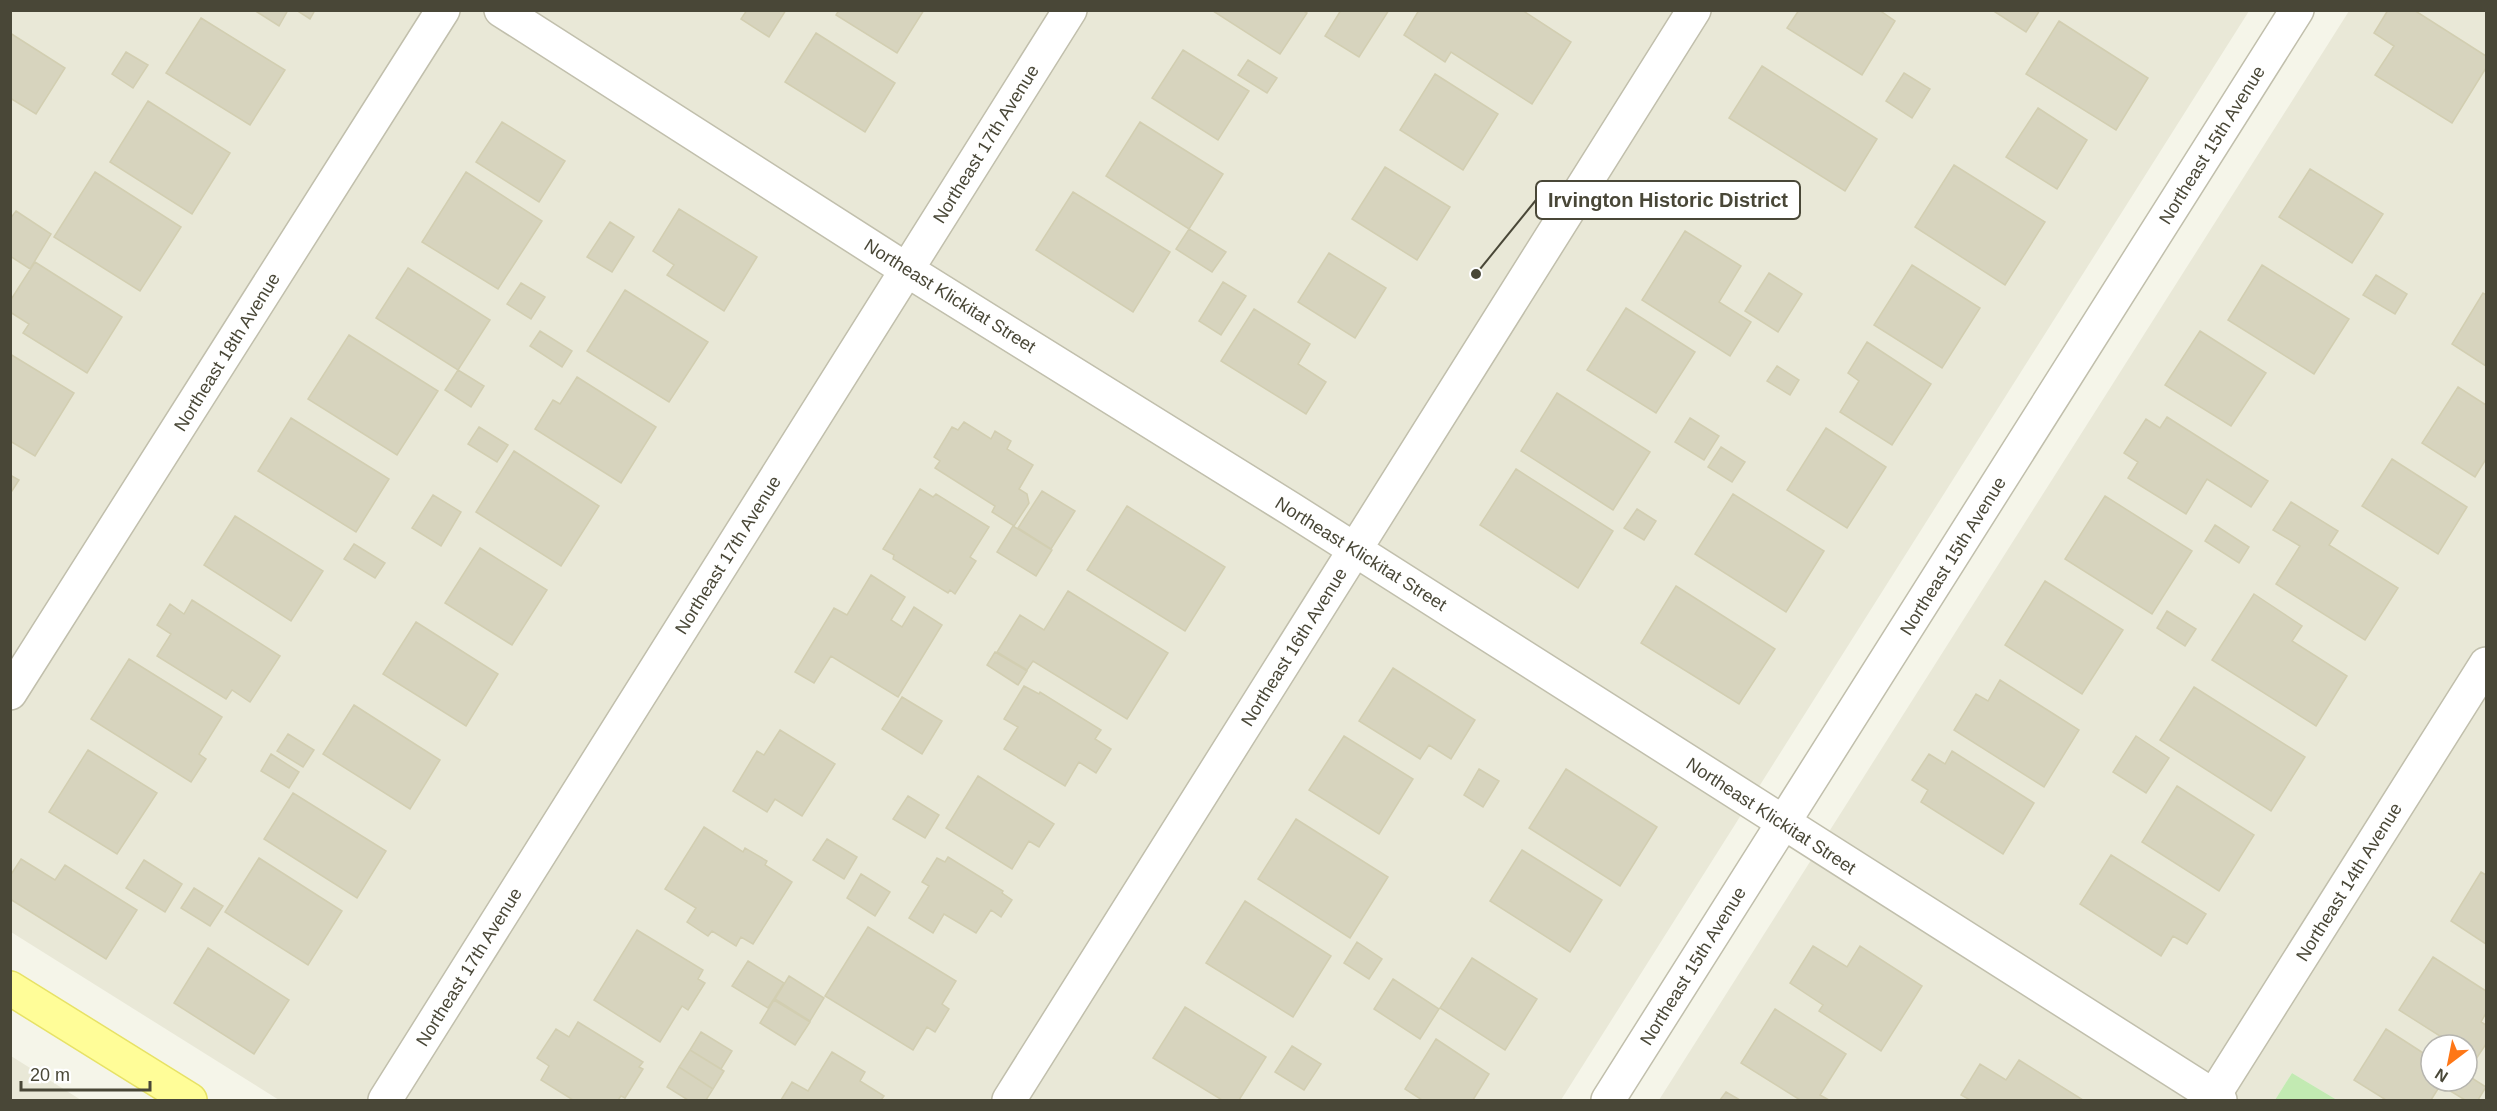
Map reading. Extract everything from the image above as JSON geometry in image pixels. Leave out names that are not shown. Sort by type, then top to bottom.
[{"type":"main road","points":[[10,988],[189,1101]]},
{"type":"street","name":"Northeast 18th Avenue","points":[[10,693],[443,10]]},
{"type":"street","name":"Northeast Klickitat Street","points":[[501,10],[2215,1099]]},
{"type":"street","name":"Northeast 17th Avenue","points":[[385,1101],[1070,10]]},
{"type":"street","name":"Northeast 16th Avenue","points":[[1009,1101],[1694,10]]},
{"type":"street","name":"Northeast 15th Avenue","points":[[1608,1101],[2297,10]]},
{"type":"street","name":"Northeast 14th Avenue","points":[[2215,1099],[2487,664]]},
{"type":"shaded area","points":[[10,11],[2249,11],[1561,1100],[279,1100],[11,932]]},
{"type":"shaded area","points":[[2349,11],[2486,11],[2486,1100],[2337,1100],[2292,1073],[2275,1100],[1659,1100]]},
{"type":"shaded area","points":[[11,1056],[81,1100],[11,1100]]},
{"type":"green space","points":[[2292,1073],[2337,1100],[2275,1100]]},
{"type":"building","points":[[254,10],[288,10],[279,26]]},
{"type":"building","points":[[296,10],[315,10],[310,19]]},
{"type":"building","points":[[747,10],[786,10],[769,37],[741,19]]},
{"type":"building","points":[[839,10],[924,10],[897,53],[836,15]]},
{"type":"building","points":[[1302,10],[1307,13],[1280,54],[1213,11]]},
{"type":"building","points":[[1341,10],[1389,10],[1359,57],[1325,36]]},
{"type":"building","points":[[1419,10],[1522,10],[1571,42],[1532,104],[1451,52],[1445,62],[1404,35]]},
{"type":"building","points":[[1799,10],[1879,10],[1895,21],[1862,75],[1787,28]]},
{"type":"building","points":[[1992,10],[2040,10],[2026,32]]},
{"type":"building","points":[[2388,10],[2414,10],[2486,56],[2486,68],[2452,123],[2375,75],[2394,46],[2374,33]]},
{"type":"building","points":[[201,18],[285,70],[250,125],[166,73]]},
{"type":"building","points":[[2059,21],[2148,78],[2116,130],[2026,74]]},
{"type":"building","points":[[10,33],[65,68],[36,114],[10,98]]},
{"type":"building","points":[[816,33],[895,83],[865,132],[785,82]]},
{"type":"building","points":[[1183,50],[1249,91],[1218,140],[1152,98]]},
{"type":"building","points":[[126,52],[148,65],[133,88],[112,74]]},
{"type":"building","points":[[1248,60],[1277,78],[1267,93],[1238,75]]},
{"type":"building","points":[[1762,66],[1877,139],[1845,191],[1729,118]]},
{"type":"building","points":[[1904,73],[1930,89],[1912,118],[1886,101]]},
{"type":"building","points":[[1435,74],[1498,114],[1463,170],[1400,130]]},
{"type":"building","points":[[148,101],[230,153],[192,214],[110,162]]},
{"type":"building","points":[[2038,108],[2087,140],[2057,189],[2006,157]]},
{"type":"building","points":[[502,122],[565,161],[539,202],[476,162]]},
{"type":"building","points":[[1140,122],[1223,174],[1189,229],[1106,176]]},
{"type":"building","points":[[1954,165],[2045,222],[2005,285],[1915,227]]},
{"type":"building","points":[[1385,167],[1450,207],[1417,260],[1352,219]]},
{"type":"building","points":[[2310,169],[2383,214],[2352,263],[2279,217]]},
{"type":"building","points":[[95,172],[181,227],[140,291],[54,237]]},
{"type":"building","points":[[466,172],[542,221],[498,289],[422,242]]},
{"type":"building","points":[[1073,192],[1170,252],[1133,312],[1036,250]]},
{"type":"building","points":[[679,209],[757,257],[724,311],[667,275],[674,265],[653,251]]},
{"type":"building","points":[[16,211],[51,234],[30,269],[10,256],[10,219]]},
{"type":"building","points":[[610,222],[634,237],[612,272],[587,257]]},
{"type":"building","points":[[1189,229],[1226,252],[1212,272],[1176,249]]},
{"type":"building","points":[[1685,231],[1741,266],[1719,302],[1751,322],[1730,356],[1642,300]]},
{"type":"building","points":[[1329,253],[1386,288],[1355,338],[1298,302]]},
{"type":"building","points":[[35,262],[122,317],[87,373],[23,333],[29,324],[10,312],[10,301]]},
{"type":"building","points":[[1912,265],[1980,308],[1942,368],[1874,325]]},
{"type":"building","points":[[2262,265],[2349,319],[2314,374],[2228,320]]},
{"type":"building","points":[[408,268],[490,320],[458,370],[376,318]]},
{"type":"building","points":[[1769,273],[1802,294],[1778,332],[1745,311]]},
{"type":"building","points":[[2376,275],[2407,294],[2395,314],[2363,295]]},
{"type":"building","points":[[1223,282],[1246,296],[1221,335],[1199,321]]},
{"type":"building","points":[[521,283],[545,297],[531,319],[507,304]]},
{"type":"building","points":[[625,290],[708,342],[669,402],[587,351]]},
{"type":"building","points":[[2483,293],[2486,295],[2486,366],[2452,344]]},
{"type":"building","points":[[1626,308],[1695,352],[1656,413],[1587,370]]},
{"type":"building","points":[[1254,309],[1310,344],[1298,364],[1326,382],[1306,414],[1221,361]]},
{"type":"building","points":[[540,331],[572,351],[562,367],[530,346]]},
{"type":"building","points":[[2200,331],[2266,373],[2231,426],[2165,385]]},
{"type":"building","points":[[349,335],[438,391],[397,455],[308,399]]},
{"type":"building","points":[[1867,342],[1931,384],[1892,445],[1840,412],[1859,381],[1848,373]]},
{"type":"building","points":[[10,354],[74,393],[35,456],[10,441]]},
{"type":"building","points":[[1777,366],[1799,380],[1790,395],[1767,381]]},
{"type":"building","points":[[458,370],[484,386],[471,407],[445,390]]},
{"type":"building","points":[[577,377],[656,427],[621,483],[535,429],[553,400],[560,404]]},
{"type":"building","points":[[2458,387],[2486,405],[2486,459],[2475,477],[2422,443]]},
{"type":"building","points":[[1557,393],[1650,452],[1613,510],[1521,451]]},
{"type":"building","points":[[2167,417],[2268,481],[2251,507],[2207,479],[2186,514],[2128,478],[2138,462],[2124,453],[2146,419],[2160,428]]},
{"type":"building","points":[[291,418],[389,479],[356,532],[258,471]]},
{"type":"building","points":[[1690,418],[1719,436],[1704,460],[1675,442]]},
{"type":"building","points":[[964,422],[991,439],[995,431],[1011,441],[1007,449],[1033,465],[1019,489],[1027,494],[1029,503],[1014,526],[992,512],[995,506],[935,468],[940,461],[934,457],[952,427],[958,430]]},
{"type":"building","points":[[479,427],[508,445],[497,462],[468,444]]},
{"type":"building","points":[[1826,428],[1886,467],[1847,528],[1787,490]]},
{"type":"building","points":[[1721,447],[1745,462],[1732,482],[1708,467]]},
{"type":"building","points":[[514,451],[599,506],[561,566],[476,512]]},
{"type":"building","points":[[2392,459],[2467,507],[2438,554],[2362,506]]},
{"type":"building","points":[[1516,469],[1613,531],[1578,588],[1480,525]]},
{"type":"building","points":[[10,475],[19,480],[10,494]]},
{"type":"building","points":[[920,489],[933,497],[936,494],[989,527],[970,557],[976,561],[955,594],[950,590],[948,593],[893,559],[894,555],[883,549]]},
{"type":"building","points":[[1042,491],[1075,511],[1051,549],[1018,528]]},
{"type":"building","points":[[1733,494],[1824,551],[1786,612],[1695,554]]},
{"type":"building","points":[[433,495],[461,512],[441,546],[412,528]]},
{"type":"building","points":[[2105,496],[2192,551],[2152,614],[2065,559]]},
{"type":"building","points":[[2291,502],[2338,531],[2329,545],[2398,588],[2365,640],[2276,584],[2300,546],[2273,530]]},
{"type":"building","points":[[1127,506],[1225,567],[1185,631],[1087,570]]},
{"type":"building","points":[[1637,509],[1656,521],[1644,540],[1624,528]]},
{"type":"building","points":[[235,516],[323,571],[291,621],[204,565]]},
{"type":"building","points":[[2215,525],[2249,547],[2239,563],[2205,541]]},
{"type":"building","points":[[1013,526],[1052,550],[1036,576],[997,552]]},
{"type":"building","points":[[354,544],[385,563],[375,578],[344,559]]},
{"type":"building","points":[[480,548],[547,590],[512,645],[445,603]]},
{"type":"building","points":[[871,575],[905,597],[891,620],[902,627],[914,607],[942,625],[898,697],[831,656],[814,683],[795,672],[834,608],[847,615]]},
{"type":"building","points":[[2045,581],[2123,630],[2082,694],[2005,645]]},
{"type":"building","points":[[1676,586],[1775,649],[1739,704],[1641,643]]},
{"type":"building","points":[[1068,591],[1168,653],[1127,719],[1033,661],[1027,670],[997,652],[1020,615],[1044,630]]},
{"type":"building","points":[[2254,594],[2302,626],[2292,641],[2347,676],[2316,726],[2212,660]]},
{"type":"building","points":[[192,600],[280,656],[250,702],[232,690],[226,699],[157,656],[171,634],[157,625],[170,604],[184,614]]},
{"type":"building","points":[[2167,611],[2196,629],[2185,646],[2157,628]]},
{"type":"building","points":[[416,622],[498,674],[466,726],[383,674]]},
{"type":"building","points":[[995,652],[1027,671],[1018,685],[987,665]]},
{"type":"building","points":[[129,659],[222,717],[199,754],[206,759],[191,782],[91,719]]},
{"type":"building","points":[[1393,668],[1475,720],[1451,759],[1429,745],[1420,759],[1359,721]]},
{"type":"building","points":[[2000,680],[2079,730],[2044,787],[1954,730],[1976,694],[1988,701]]},
{"type":"building","points":[[1024,686],[1039,694],[1040,692],[1101,730],[1095,739],[1111,749],[1096,773],[1079,762],[1065,786],[1004,749],[1018,727],[1004,719]]},
{"type":"building","points":[[2194,687],[2305,757],[2271,811],[2160,740]]},
{"type":"building","points":[[902,697],[942,721],[922,754],[882,729]]},
{"type":"building","points":[[354,705],[440,760],[410,809],[323,754]]},
{"type":"building","points":[[780,730],[835,764],[802,816],[775,799],[767,812],[733,791],[757,751],[764,755]]},
{"type":"building","points":[[288,734],[314,750],[303,767],[277,751]]},
{"type":"building","points":[[1344,736],[1413,779],[1379,834],[1309,790]]},
{"type":"building","points":[[2136,736],[2169,758],[2146,793],[2113,772]]},
{"type":"building","points":[[88,750],[157,793],[117,854],[49,812]]},
{"type":"building","points":[[1952,751],[2034,803],[2003,854],[1921,802],[1928,790],[1912,780],[1929,754],[1945,764]]},
{"type":"building","points":[[271,754],[299,772],[289,788],[261,771]]},
{"type":"building","points":[[1479,769],[1499,781],[1483,807],[1464,795]]},
{"type":"building","points":[[1566,769],[1657,827],[1620,886],[1529,828]]},
{"type":"building","points":[[978,776],[1054,824],[1039,847],[1029,841],[1012,869],[946,828]]},
{"type":"building","points":[[2177,786],[2254,835],[2219,891],[2142,842]]},
{"type":"building","points":[[293,793],[386,851],[357,898],[264,839]]},
{"type":"building","points":[[908,796],[939,815],[925,838],[893,819]]},
{"type":"building","points":[[1296,819],[1388,877],[1350,938],[1258,879]]},
{"type":"building","points":[[704,827],[743,852],[745,848],[767,861],[765,865],[792,882],[753,944],[741,937],[736,946],[712,931],[708,936],[687,922],[696,908],[665,889]]},
{"type":"building","points":[[827,839],[857,857],[844,879],[813,860]]},
{"type":"building","points":[[1522,850],[1602,900],[1570,952],[1490,901]]},
{"type":"building","points":[[2111,855],[2206,914],[2187,944],[2173,936],[2161,956],[2080,904]]},
{"type":"building","points":[[948,857],[1003,891],[1002,893],[1012,900],[1001,917],[991,910],[976,933],[944,914],[933,933],[909,918],[929,886],[922,882],[937,858],[945,862]]},
{"type":"building","points":[[259,858],[342,911],[308,965],[225,912]]},
{"type":"building","points":[[21,859],[55,880],[65,865],[137,910],[106,959],[10,899],[10,876]]},
{"type":"building","points":[[144,860],[182,884],[165,912],[126,888]]},
{"type":"building","points":[[2481,872],[2486,875],[2486,944],[2451,921]]},
{"type":"building","points":[[861,874],[890,892],[875,916],[847,898]]},
{"type":"building","points":[[194,888],[223,906],[210,926],[181,908]]},
{"type":"building","points":[[1245,901],[1331,956],[1293,1017],[1206,963]]},
{"type":"building","points":[[868,927],[956,981],[942,1004],[949,1009],[935,1032],[927,1027],[913,1050],[825,996]]},
{"type":"building","points":[[637,930],[703,970],[698,979],[705,983],[688,1010],[682,1006],[660,1042],[594,1000]]},
{"type":"building","points":[[1357,942],[1382,959],[1369,979],[1344,963]]},
{"type":"building","points":[[1813,946],[1847,967],[1860,946],[1922,986],[1881,1051],[1819,1011],[1823,1005],[1790,983]]},
{"type":"building","points":[[208,948],[289,1000],[254,1054],[174,1003]]},
{"type":"building","points":[[2433,957],[2486,991],[2486,1013],[2481,1022],[2486,1025],[2486,1044],[2479,1054],[2479,1033],[2435,1033],[2399,1010]]},
{"type":"building","points":[[1472,958],[1537,999],[1505,1050],[1440,1008]]},
{"type":"building","points":[[748,961],[784,983],[768,1008],[732,986]]},
{"type":"building","points":[[789,976],[824,998],[810,1021],[775,999]]},
{"type":"building","points":[[1393,979],[1439,1009],[1420,1039],[1374,1009]]},
{"type":"building","points":[[774,1000],[810,1022],[795,1045],[760,1023]]},
{"type":"building","points":[[1185,1007],[1266,1057],[1239,1100],[1222,1100],[1153,1058]]},
{"type":"building","points":[[1775,1009],[1846,1054],[1820,1095],[1829,1100],[1800,1100],[1741,1063]]},
{"type":"building","points":[[578,1022],[643,1062],[639,1067],[643,1069],[625,1098],[621,1096],[618,1100],[573,1100],[541,1080],[549,1066],[537,1058],[556,1029],[569,1037]]},
{"type":"building","points":[[2386,1029],[2419,1050],[2419,1093],[2435,1093],[2431,1100],[2386,1100],[2354,1080]]},
{"type":"building","points":[[701,1032],[732,1051],[721,1069],[690,1050]]},
{"type":"building","points":[[1436,1039],[1489,1074],[1473,1100],[1422,1100],[1405,1089]]},
{"type":"building","points":[[1292,1046],[1321,1064],[1304,1090],[1275,1072]]},
{"type":"building","points":[[690,1050],[724,1071],[713,1089],[679,1067]]},
{"type":"building","points":[[832,1052],[865,1072],[860,1081],[884,1096],[881,1100],[781,1100],[792,1082],[808,1091]]},
{"type":"building","points":[[2019,1060],[2083,1100],[1970,1100],[1961,1095],[1980,1064],[2006,1080]]},
{"type":"building","points":[[679,1067],[713,1089],[706,1100],[688,1100],[667,1087]]},
{"type":"building","points":[[2479,1083],[2486,1087],[2478,1100],[2465,1100],[2454,1093],[2479,1093]]},
{"type":"building","points":[[1726,1092],[1740,1100],[1720,1100]]},
{"type":"place","name":"Irvington Historic District","points":[[1476,274]]}]
